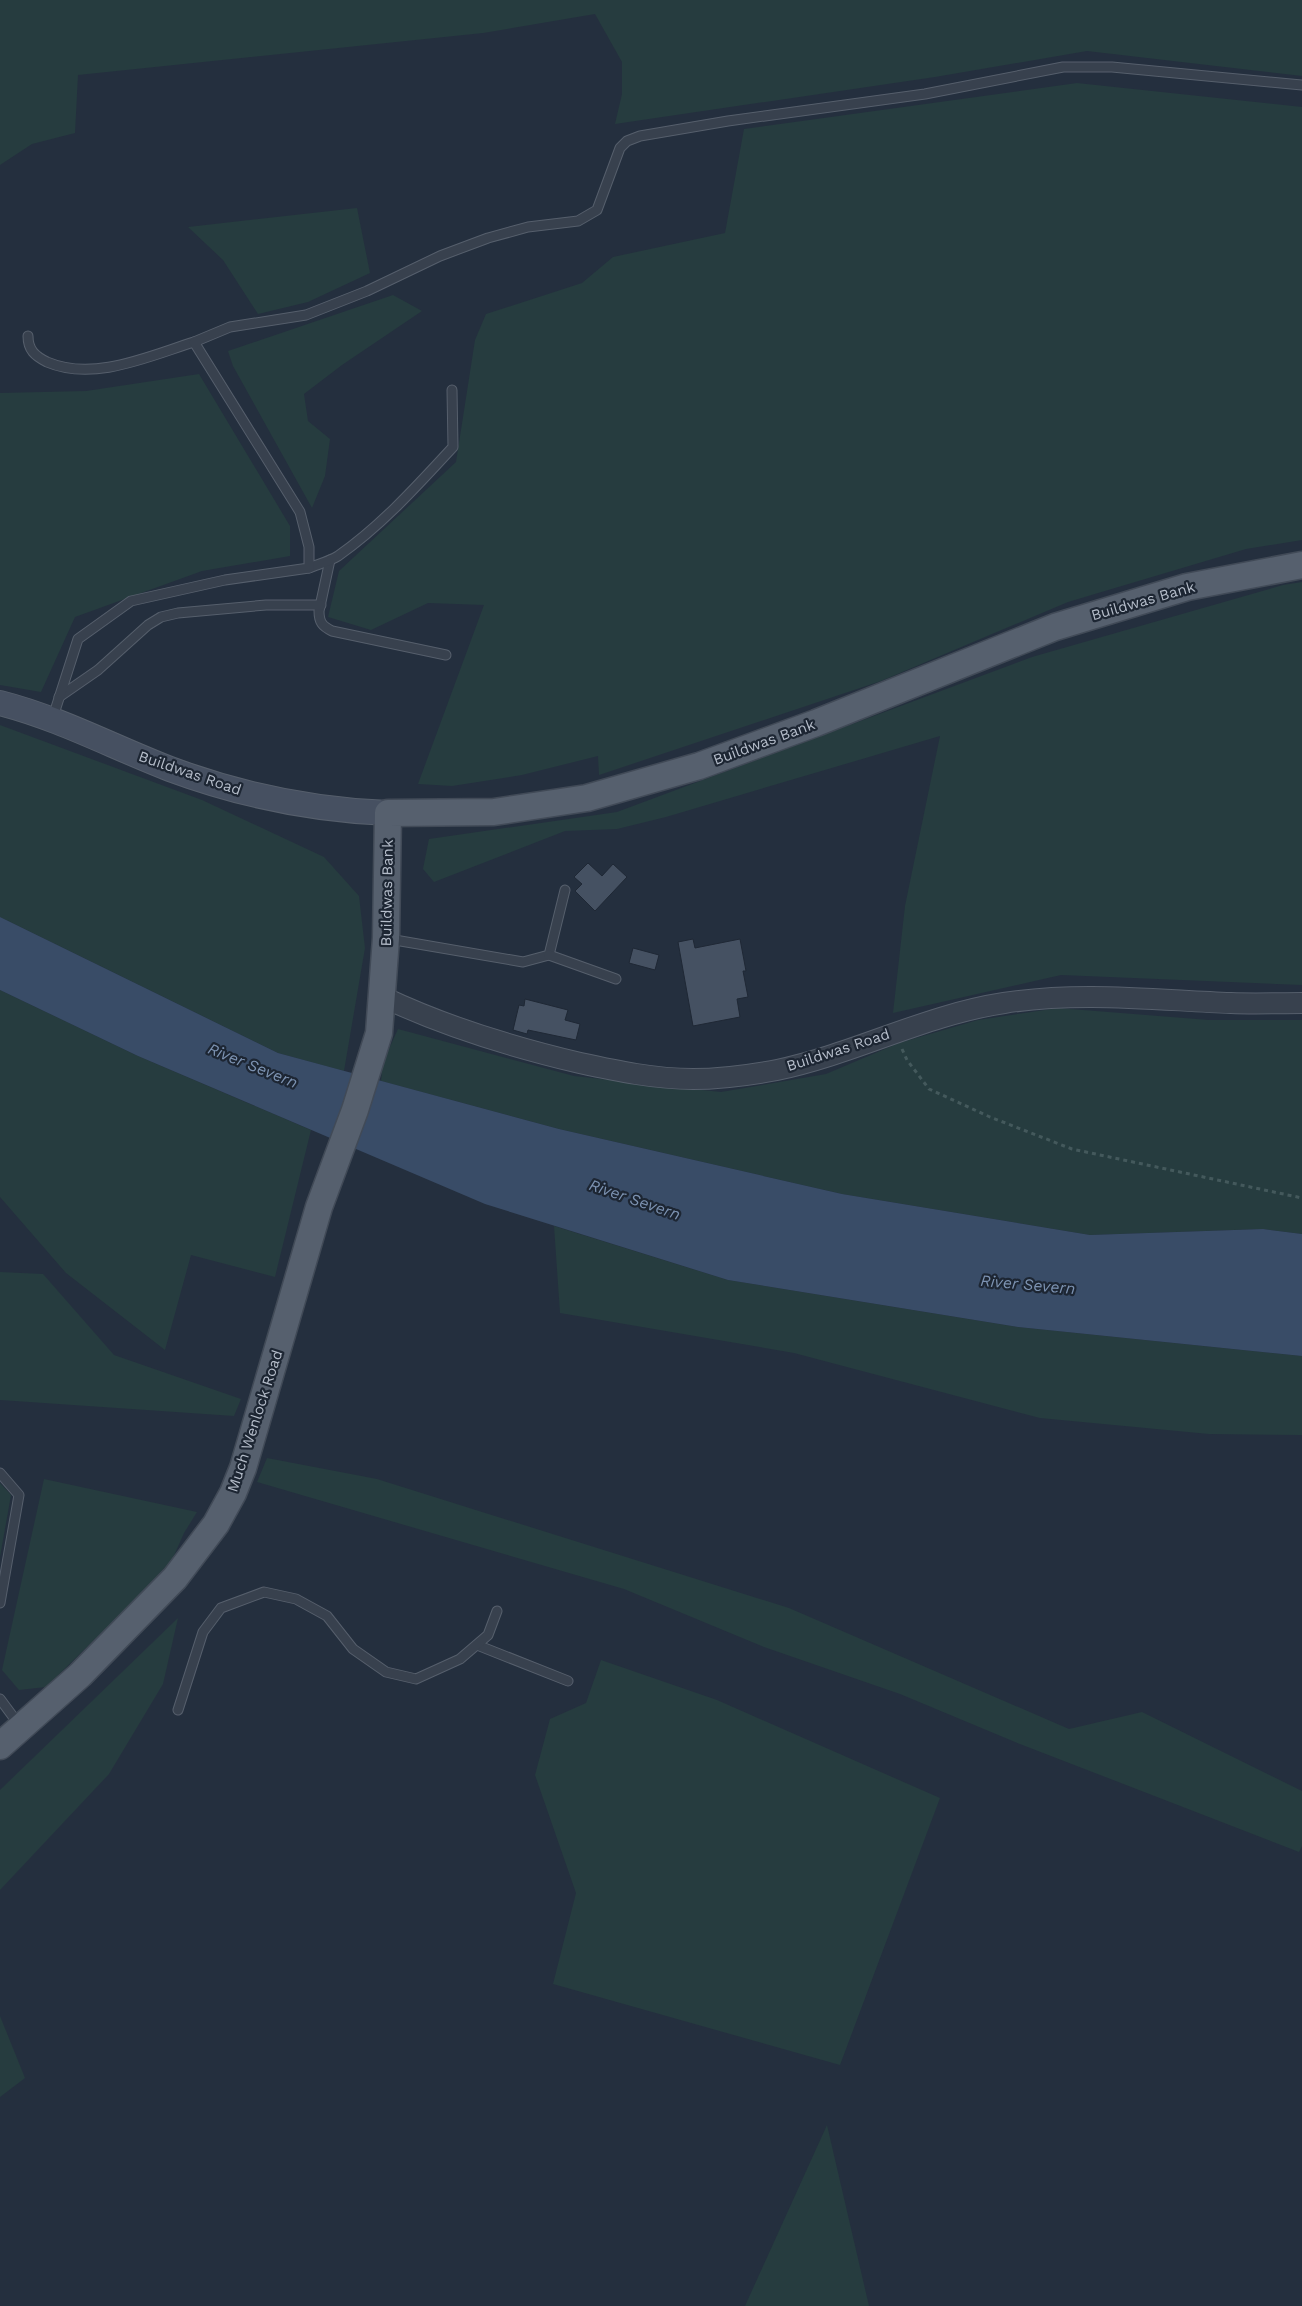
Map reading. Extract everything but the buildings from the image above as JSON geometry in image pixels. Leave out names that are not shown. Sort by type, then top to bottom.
[{"type":"main road","name":"Buildwas Bank","points":[[379,1033],[386,938],[388,814],[494,812],[587,798],[699,766],[816,723],[1055,627],[1187,587],[1302,564]]},
{"type":"main road","name":"Buildwas Road","points":[[0,703],[52,720],[191,776],[249,794],[335,810],[388,814]]},
{"type":"main road","name":"Much Wenlock Road","points":[[0,1746],[20,1726],[80,1675],[175,1578],[216,1524],[233,1493],[243,1468],[319,1207],[355,1110],[379,1033]]},
{"type":"street","name":"Buildwas Road","points":[[383,997],[428,1018],[490,1039],[555,1057],[656,1077],[694,1079],[778,1070],[826,1057],[894,1032],[951,1014],[1002,1003],[1044,997],[1092,995],[1234,1003],[1302,1003]]},
{"type":"lane","points":[[28,336],[28,346],[35,355],[52,364],[76,369],[122,366],[194,342],[230,327],[306,315],[367,291],[440,256],[488,238],[528,227],[578,221],[597,210],[620,148],[627,142],[640,136],[728,121],[925,94],[1063,67],[1112,67],[1302,86]]},
{"type":"lane","points":[[194,342],[300,512],[309,547],[309,568]]},
{"type":"lane","points":[[52,720],[78,639],[131,601],[225,580],[309,568],[336,557],[368,531],[411,492],[453,447],[452,390]]},
{"type":"lane","points":[[330,560],[319,620],[323,626],[332,631],[446,654]]},
{"type":"lane","points":[[59,697],[98,670],[148,625],[162,617],[178,613],[266,605],[321,605]]},
{"type":"lane","points":[[549,955],[565,890]]},
{"type":"lane","points":[[386,938],[523,962],[549,955],[616,979]]},
{"type":"lane","points":[[0,1473],[19,1495],[0,1603]]},
{"type":"lane","points":[[178,1710],[203,1632],[222,1608],[264,1592],[296,1599],[327,1616],[353,1649],[386,1672],[416,1679],[460,1659],[488,1636],[497,1611]]},
{"type":"lane","points":[[477,1645],[568,1680]]},
{"type":"lane","points":[[0,1699],[20,1726]]},
{"type":"path","points":[[894,1032],[907,1060],[929,1089],[990,1118],[1072,1149],[1302,1198]]},
{"type":"green space","points":[[0,0],[1302,0],[1302,76],[1087,51],[935,77],[615,124],[622,94],[622,62],[595,14],[483,33],[78,75],[75,133],[32,144],[0,165]]},
{"type":"green space","points":[[1077,83],[1302,107],[1302,540],[1246,549],[1068,602],[881,681],[599,775],[598,756],[522,775],[452,786],[418,784],[484,605],[428,603],[371,630],[328,617],[339,571],[456,462],[475,340],[486,314],[582,283],[613,257],[725,233],[744,129]]},
{"type":"green space","points":[[357,208],[370,273],[308,302],[258,314],[223,260],[188,227]]},
{"type":"green space","points":[[393,295],[422,311],[342,365],[304,394],[308,421],[330,439],[325,476],[312,508],[233,366],[228,351]]},
{"type":"green space","points":[[199,374],[290,526],[290,556],[202,571],[75,617],[41,692],[0,685],[0,393],[86,391]]},
{"type":"green space","points":[[1302,582],[1302,985],[1061,975],[893,1013],[905,906],[940,736],[666,817],[617,829],[565,831],[434,882],[423,869],[429,839],[617,812],[1032,657],[1283,585]]},
{"type":"green space","points":[[0,725],[202,800],[324,857],[359,896],[365,948],[344,1071],[278,1053],[0,917]]},
{"type":"green space","points":[[0,990],[138,1056],[311,1130],[275,1277],[191,1255],[165,1350],[66,1273],[0,1197]]},
{"type":"green space","points":[[1058,1008],[1209,1020],[1302,1020],[1302,1234],[1263,1229],[1090,1235],[842,1194],[559,1129],[381,1081],[383,1062],[398,1029],[574,1076],[721,1092],[826,1074],[899,1043],[978,1020]]},
{"type":"green space","points":[[554,1226],[728,1280],[1018,1327],[1302,1356],[1302,1435],[1209,1434],[1040,1418],[794,1353],[560,1313]]},
{"type":"green space","points":[[0,1272],[43,1274],[114,1355],[241,1399],[234,1416],[0,1400]]},
{"type":"green space","points":[[267,1458],[377,1479],[789,1608],[1069,1729],[1142,1712],[1302,1791],[1302,1846],[1299,1852],[1015,1742],[900,1694],[764,1647],[624,1589],[257,1482]]},
{"type":"green space","points":[[44,1479],[197,1512],[184,1533],[172,1560],[129,1606],[46,1687],[19,1690],[2,1670]]},
{"type":"green space","points":[[0,1483],[11,1495],[0,1557]]},
{"type":"green space","points":[[178,1618],[163,1684],[109,1774],[0,1890],[0,1790]]},
{"type":"green space","points":[[601,1660],[717,1700],[940,1798],[840,2065],[553,1984],[576,1893],[535,1775],[550,1719],[586,1703]]},
{"type":"green space","points":[[0,2016],[25,2078],[0,2097]]},
{"type":"green space","points":[[827,2125],[869,2306],[745,2306]]},
{"type":"water","name":"River Severn","points":[[0,917],[278,1053],[559,1129],[842,1194],[1090,1235],[1263,1229],[1302,1234],[1302,1356],[1018,1327],[728,1280],[485,1204],[138,1056],[0,990]]}]
